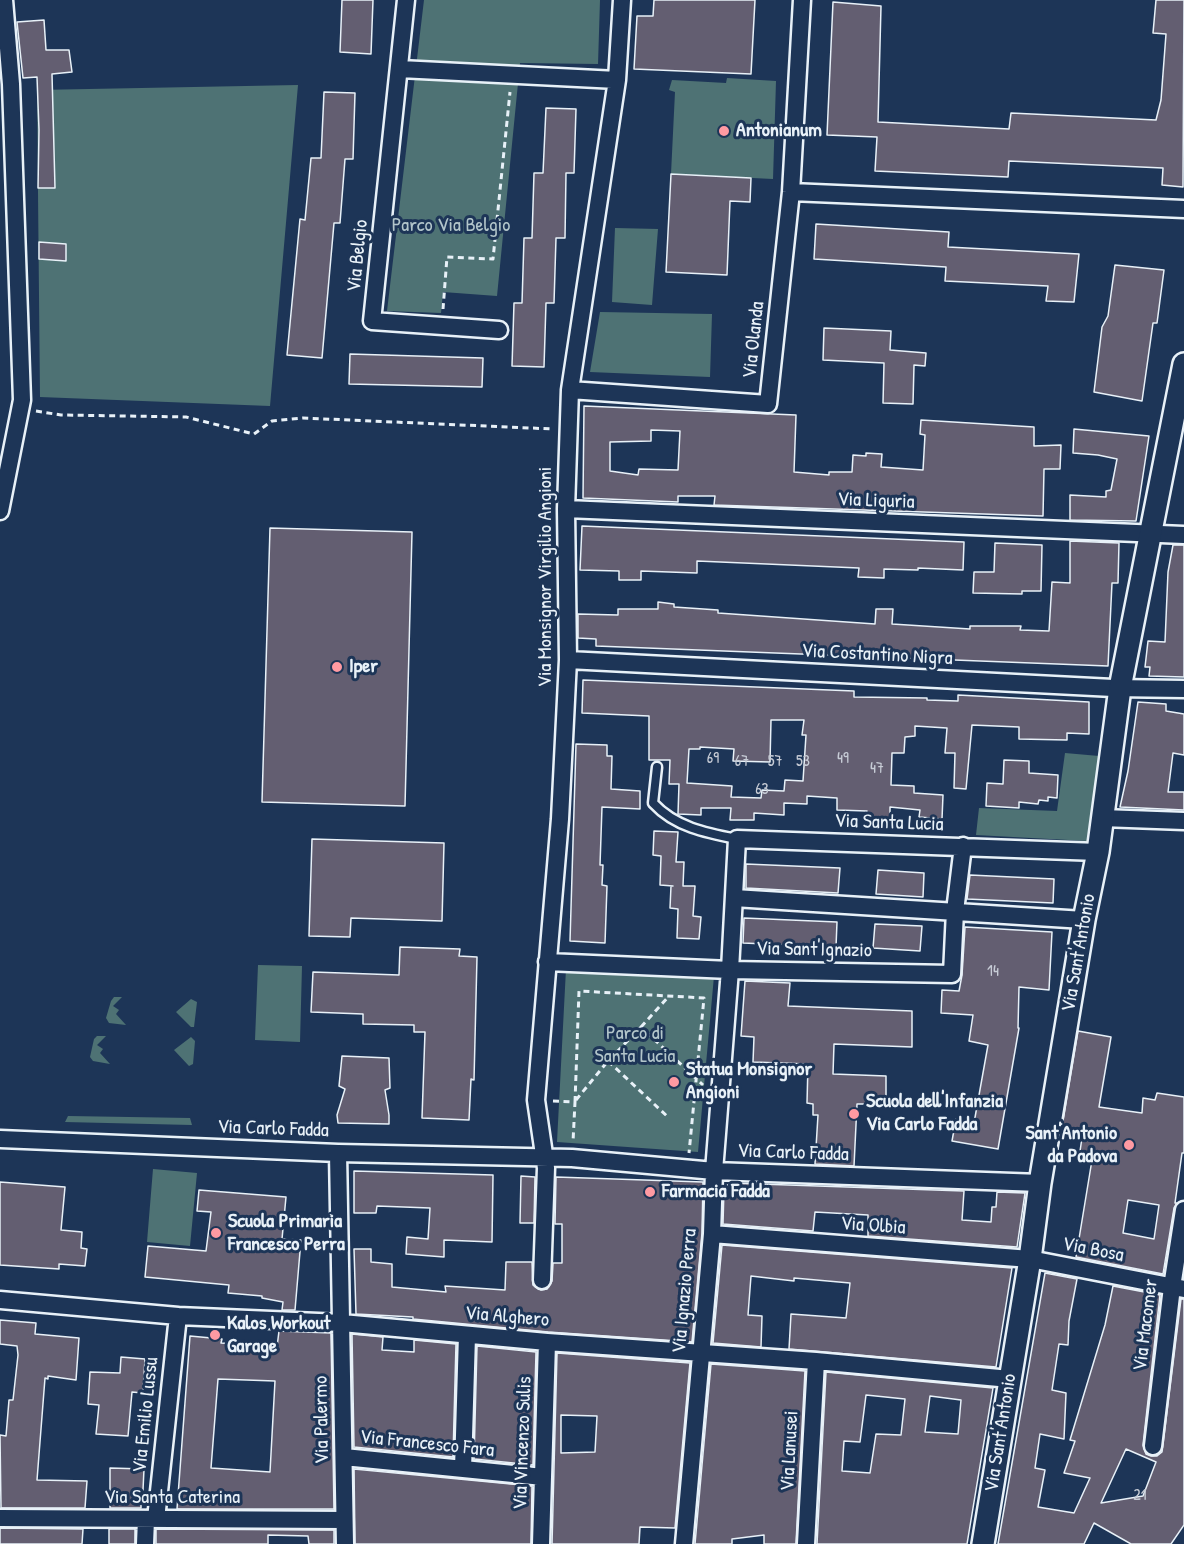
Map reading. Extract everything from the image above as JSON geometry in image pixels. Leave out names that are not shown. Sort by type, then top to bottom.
[{"type":"street","points":[[0,511],[22,400],[11,84],[4,0]]},
{"type":"street","name":"Via Belgio","points":[[406,0],[372,321],[499,330]]},
{"type":"street","name":"Via Monsignor Virgilio Angioni","points":[[545,1157],[536,1100],[560,819],[568,660],[566,509],[570,390],[617,80],[622,0]]},
{"type":"street","name":"Via Olanda","points":[[570,390],[768,404],[791,192],[802,0]]},
{"type":"street","points":[[400,69],[617,80]]},
{"type":"street","points":[[791,192],[1184,209]]},
{"type":"street","name":"Via Sant'Antonio","points":[[983,1544],[1030,1259],[1040,1182],[1084,920],[1098,852],[1120,688],[1183,376]]},
{"type":"street","name":"Via Liguria","points":[[566,509],[1184,535]]},
{"type":"street","name":"Via Costantino Nigra","points":[[568,660],[1120,688],[1184,689]]},
{"type":"street","points":[[1102,818],[1184,821]]},
{"type":"street","points":[[730,970],[737,839]]},
{"type":"street","name":"Via Santa Lucia","points":[[737,839],[1098,852]]},
{"type":"street","name":"Via Sant'Ignazio","points":[[547,962],[730,970],[952,974],[963,846]]},
{"type":"street","points":[[734,898],[1084,920]]},
{"type":"street","name":"Via Ignazio Perra","points":[[684,1544],[712,1234],[714,1171],[730,970]]},
{"type":"street","name":"Via Carlo Fadda","points":[[0,1139],[572,1158],[714,1171],[1040,1182]]},
{"type":"street","name":"Via Palermo","points":[[338,1152],[345,1544]]},
{"type":"street","points":[[542,1280],[545,1157]]},
{"type":"street","name":"Via Macomer","points":[[1153,1446],[1178,1288],[1184,1210]]},
{"type":"street","name":"Via Olbia","points":[[712,1234],[1030,1259]]},
{"type":"street","name":"Via Bosa","points":[[1030,1259],[1178,1288]]},
{"type":"street","name":"Via Alghero","points":[[0,1299],[178,1316],[342,1323],[547,1342],[816,1361],[1010,1378]]},
{"type":"street","name":"Via Emilio Lussu","points":[[145,1544],[151,1519],[178,1316]]},
{"type":"street","points":[[464,1469],[467,1335]]},
{"type":"street","name":"Via Vincenzo Sulis","points":[[541,1544],[547,1342]]},
{"type":"street","name":"Via Lanusei","points":[[806,1544],[816,1361]]},
{"type":"street","name":"Via Francesco Fara","points":[[344,1457],[543,1477]]},
{"type":"street","name":"Via Santa Caterina","points":[[0,1518],[344,1520]]},
{"type":"lane","points":[[657,767],[653,803],[664,815],[705,833],[737,839]]},
{"type":"path","points":[[441,326],[447,256],[493,259],[512,75]]},
{"type":"path","points":[[19,412],[40,410],[61,415],[186,417],[254,434],[272,421],[303,418],[569,430]]},
{"type":"path","points":[[572,1158],[579,991],[704,998],[688,1169]]},
{"type":"path","points":[[575,1102],[608,1061],[642,1028],[669,996]]},
{"type":"path","points":[[642,1028],[719,1099]]},
{"type":"path","points":[[608,1061],[669,1118]]},
{"type":"path","points":[[536,1100],[575,1102]]},
{"type":"green space","name":"Parco Via Belgio","points":[[424,0],[600,0],[598,64],[520,63],[497,296],[443,292],[441,313],[387,311]]},
{"type":"green space","name":"Antonianum","points":[[727,78],[776,81],[773,179],[671,174],[675,92],[669,90],[672,80],[726,83]]},
{"type":"green space","points":[[298,85],[270,406],[40,397],[37,90]]},
{"type":"green space","points":[[615,228],[658,229],[652,305],[612,302]]},
{"type":"green space","points":[[600,312],[712,314],[710,377],[590,372]]},
{"type":"green space","points":[[1065,753],[1099,756],[1087,841],[976,835],[979,808],[1057,811]]},
{"type":"green space","points":[[258,965],[302,966],[300,1042],[255,1040]]},
{"type":"green space","name":"Parco di Santa Lucia","points":[[566,969],[714,976],[698,1152],[557,1142]]},
{"type":"green space","points":[[114,997],[122,997],[113,1006],[119,1010],[116,1014],[126,1025],[109,1023],[106,1018]]},
{"type":"green space","points":[[191,999],[197,1002],[194,1027],[191,1027],[176,1012]]},
{"type":"green space","points":[[97,1036],[106,1036],[97,1045],[103,1049],[100,1053],[110,1064],[93,1061],[90,1057],[94,1039]]},
{"type":"green space","points":[[191,1037],[195,1041],[193,1064],[189,1066],[174,1050]]},
{"type":"green space","points":[[68,1116],[190,1118],[192,1125],[65,1122]]},
{"type":"green space","points":[[153,1169],[197,1173],[190,1246],[147,1242]]},
{"type":"building","points":[[342,0],[373,0],[371,54],[340,52]]},
{"type":"building","points":[[654,0],[755,0],[751,74],[634,69],[637,16],[653,16]]},
{"type":"building","points":[[1156,0],[1184,0],[1183,187],[1162,185],[1163,168],[1009,161],[1008,177],[875,171],[877,137],[827,135],[833,2],[881,6],[878,122],[1009,129],[1011,113],[1156,120],[1161,100],[1166,34],[1153,33]]},
{"type":"building","points":[[44,20],[46,50],[69,50],[72,72],[52,74],[55,188],[38,188],[37,77],[23,78],[17,22]]},
{"type":"building","points":[[324,92],[355,93],[353,159],[345,159],[340,223],[334,223],[322,358],[287,355],[300,219],[305,220],[311,158],[321,158]]},
{"type":"building","points":[[546,108],[576,109],[574,173],[566,173],[565,238],[556,238],[554,303],[546,303],[544,367],[512,366],[514,303],[522,303],[524,238],[532,238],[534,173],[543,173]]},
{"type":"building","points":[[671,174],[751,178],[750,202],[730,201],[727,275],[666,272]]},
{"type":"building","points":[[816,224],[949,232],[948,247],[1079,254],[1074,302],[1046,301],[1048,286],[945,281],[946,267],[814,259]]},
{"type":"building","points":[[39,242],[66,244],[66,261],[39,259]]},
{"type":"building","points":[[1115,265],[1164,270],[1157,323],[1153,323],[1142,401],[1094,392],[1102,327],[1108,316]]},
{"type":"building","points":[[824,328],[891,331],[890,350],[926,353],[925,366],[914,365],[913,404],[883,403],[884,363],[823,360]]},
{"type":"building","points":[[350,354],[483,358],[482,387],[349,384]]},
{"type":"building","points":[[584,406],[796,415],[794,472],[829,475],[829,472],[852,472],[853,455],[866,456],[866,453],[882,454],[881,467],[923,470],[925,435],[920,434],[921,420],[1034,427],[1034,446],[1061,445],[1060,469],[1044,469],[1043,516],[714,505],[715,496],[678,496],[678,502],[583,498]],"holes":[[[651,430],[680,431],[678,470],[639,469],[638,475],[610,471],[610,442],[651,441]]]},
{"type":"building","points":[[1074,429],[1149,436],[1136,521],[1070,520],[1070,495],[1106,497],[1106,491],[1111,490],[1117,459],[1073,453]]},
{"type":"building","points":[[582,526],[964,542],[963,570],[884,569],[884,578],[858,577],[859,568],[697,561],[697,573],[641,571],[641,580],[619,580],[619,571],[580,570]]},
{"type":"building","name":"Iper","points":[[270,528],[412,532],[405,806],[262,802]]},
{"type":"building","points":[[1070,541],[1119,543],[1118,583],[1112,583],[1108,666],[596,646],[596,639],[578,638],[578,614],[618,615],[618,609],[658,609],[658,602],[674,604],[674,607],[718,610],[718,613],[875,624],[876,609],[893,609],[892,624],[970,629],[970,626],[1021,626],[1020,630],[1049,631],[1052,582],[1070,583]]},
{"type":"building","points":[[995,543],[1042,545],[1041,591],[1022,591],[1022,594],[973,593],[974,572],[994,572]]},
{"type":"building","points":[[1173,545],[1184,545],[1184,677],[1149,676],[1150,667],[1145,667],[1148,641],[1165,642],[1168,572]]},
{"type":"building","points":[[583,680],[854,691],[854,697],[927,698],[927,700],[958,701],[958,695],[1089,702],[1089,734],[1067,733],[1067,740],[1019,739],[1019,727],[972,725],[966,789],[954,788],[955,753],[945,753],[947,728],[915,726],[915,736],[905,737],[904,753],[892,753],[891,785],[914,786],[914,793],[943,795],[942,819],[919,817],[920,810],[890,807],[890,819],[866,818],[867,811],[837,810],[837,798],[807,796],[807,804],[784,803],[784,815],[754,813],[754,820],[730,820],[731,808],[701,808],[701,815],[678,814],[679,784],[669,784],[670,760],[649,760],[649,716],[582,713]],"holes":[[[771,720],[804,720],[802,735],[806,735],[803,781],[785,780],[784,791],[762,790],[761,798],[731,797],[732,786],[687,783],[689,749],[700,749],[700,747],[734,749],[733,761],[770,762]]]},
{"type":"building","points":[[1138,702],[1166,704],[1166,711],[1184,714],[1184,755],[1173,753],[1168,792],[1184,792],[1184,810],[1120,807],[1128,771]]},
{"type":"building","points":[[576,744],[607,745],[607,756],[612,756],[611,789],[640,791],[640,809],[602,807],[600,865],[603,865],[602,885],[607,886],[605,943],[570,941]]},
{"type":"building","points":[[1004,760],[1029,761],[1029,773],[1058,775],[1057,798],[1048,797],[1048,801],[1039,800],[1038,804],[1019,802],[1019,808],[986,806],[987,783],[1003,784]]},
{"type":"building","points":[[654,831],[678,832],[676,862],[684,862],[683,886],[695,886],[693,916],[701,917],[699,939],[677,938],[678,909],[670,908],[671,886],[673,886],[660,885],[661,856],[653,855]]},
{"type":"building","points":[[312,839],[444,843],[442,921],[351,918],[350,937],[309,936]]},
{"type":"building","points":[[746,864],[840,868],[838,893],[746,888]]},
{"type":"building","points":[[878,870],[924,873],[923,897],[876,894]]},
{"type":"building","points":[[970,875],[1054,879],[1053,903],[967,899]]},
{"type":"building","points":[[744,918],[837,922],[836,947],[743,943]]},
{"type":"building","points":[[875,924],[922,926],[920,951],[873,948]]},
{"type":"building","points":[[965,927],[1052,932],[1049,990],[1019,987],[1019,1028],[998,1149],[952,1141],[956,1119],[974,1123],[988,1045],[969,1041],[973,1015],[941,1013],[942,990],[959,991]]},
{"type":"building","points":[[400,947],[460,949],[459,956],[477,957],[474,1080],[471,1079],[469,1120],[422,1118],[425,1032],[414,1032],[414,1025],[363,1024],[363,1014],[311,1012],[313,972],[399,975]]},
{"type":"building","points":[[745,981],[790,983],[788,1006],[912,1011],[912,1047],[834,1044],[833,1074],[886,1076],[886,1104],[857,1104],[854,1166],[815,1164],[818,1115],[813,1115],[813,1104],[807,1103],[808,1064],[753,1062],[754,1037],[741,1036]]},
{"type":"building","points":[[1078,1031],[1111,1037],[1099,1107],[1142,1113],[1143,1098],[1155,1100],[1157,1093],[1184,1097],[1184,1153],[1182,1153],[1175,1203],[1177,1203],[1174,1208],[1163,1274],[1076,1257],[1092,1160],[1079,1158],[1083,1131],[1062,1127]],"holes":[[[1128,1200],[1159,1205],[1154,1239],[1123,1233]]]},
{"type":"building","points":[[342,1056],[389,1058],[390,1088],[385,1090],[389,1124],[338,1123],[337,1115],[345,1089],[339,1086]]},
{"type":"building","points":[[354,1171],[493,1175],[492,1242],[444,1240],[444,1257],[406,1254],[407,1237],[428,1239],[430,1208],[377,1206],[376,1213],[354,1213]]},
{"type":"building","points":[[521,1176],[535,1177],[534,1223],[520,1223]]},
{"type":"building","points":[[556,1177],[703,1182],[702,1233],[692,1342],[548,1332],[413,1319],[413,1317],[356,1314],[354,1249],[371,1249],[371,1262],[392,1264],[392,1287],[446,1292],[445,1286],[505,1290],[506,1262],[532,1262],[533,1285],[541,1290],[547,1289],[552,1281],[553,1263],[562,1263],[562,1224],[555,1224]]},
{"type":"building","points":[[0,1182],[65,1187],[61,1230],[82,1232],[81,1248],[87,1249],[85,1266],[59,1264],[59,1269],[0,1265]]},
{"type":"building","points":[[730,1183],[964,1191],[962,1220],[991,1222],[992,1207],[996,1207],[997,1192],[1025,1193],[1017,1247],[868,1236],[868,1215],[815,1212],[813,1231],[723,1224],[724,1188]]},
{"type":"building","points":[[199,1190],[286,1197],[282,1239],[301,1240],[295,1310],[282,1310],[283,1302],[262,1298],[262,1296],[228,1293],[229,1285],[145,1277],[148,1246],[206,1251],[211,1212],[197,1211]]},
{"type":"building","points":[[722,1245],[1012,1268],[996,1367],[789,1349],[791,1314],[846,1318],[850,1283],[794,1278],[794,1281],[751,1276],[748,1315],[762,1316],[761,1347],[713,1343]]},
{"type":"building","points":[[1045,1273],[1077,1279],[1069,1321],[1068,1345],[1059,1344],[1052,1390],[1066,1393],[1064,1439],[1040,1434],[1035,1468],[1045,1470],[1038,1507],[1074,1513],[1090,1478],[1064,1473],[1075,1441],[1070,1440],[1105,1325],[1113,1286],[1160,1295],[1143,1445],[1146,1454],[1151,1456],[1157,1456],[1162,1452],[1181,1299],[1184,1299],[1184,1525],[1171,1544],[1131,1544],[1094,1523],[1084,1544],[998,1544]],"holes":[[[1126,1449],[1156,1462],[1143,1496],[1101,1503]]]},
{"type":"building","points":[[0,1320],[36,1323],[35,1334],[79,1338],[76,1380],[48,1376],[48,1379],[45,1378],[37,1480],[87,1481],[85,1508],[1,1508],[0,1435],[6,1436],[9,1400],[13,1400],[18,1355],[17,1346],[0,1344]]},
{"type":"building","points":[[279,1331],[331,1333],[334,1509],[177,1509],[190,1336],[222,1339],[221,1343],[277,1347]],"holes":[[[218,1379],[275,1381],[270,1472],[211,1468]]]},
{"type":"building","points":[[352,1334],[383,1337],[382,1350],[414,1352],[414,1340],[456,1344],[453,1457],[354,1447]]},
{"type":"building","points":[[477,1346],[536,1352],[533,1465],[474,1459]]},
{"type":"building","points":[[557,1353],[690,1363],[675,1528],[640,1527],[639,1544],[552,1544]],"holes":[[[561,1415],[597,1416],[595,1452],[561,1453]]]},
{"type":"building","points":[[121,1357],[145,1359],[143,1393],[132,1392],[128,1436],[96,1434],[99,1405],[88,1404],[90,1372],[120,1373]]},
{"type":"building","points":[[711,1364],[805,1371],[796,1544],[764,1544],[764,1535],[732,1539],[732,1544],[695,1544]]},
{"type":"building","points":[[826,1372],[993,1388],[967,1544],[817,1544]],"holes":[[[866,1395],[905,1399],[901,1435],[876,1434],[870,1473],[842,1471],[844,1441],[860,1442]],[[930,1396],[961,1400],[958,1434],[925,1432]]]},
{"type":"building","points":[[110,1468],[144,1469],[141,1508],[110,1508]]},
{"type":"building","points":[[354,1469],[532,1486],[531,1544],[355,1544]]},
{"type":"building","points":[[0,1528],[83,1529],[82,1544],[0,1544]]},
{"type":"building","points":[[109,1529],[135,1529],[135,1544],[109,1544]]},
{"type":"building","points":[[156,1529],[334,1530],[334,1544],[309,1544],[308,1536],[268,1535],[268,1544],[156,1544]]},
{"type":"place","name":"Antonianum","points":[[724,131]]},
{"type":"place","name":"Iper","points":[[337,667]]},
{"type":"place","name":"Statua Monsignor Angioni","points":[[674,1082]]},
{"type":"place","name":"Scuola dell'Infanzia Via Carlo Fadda","points":[[854,1114]]},
{"type":"place","name":"Sant'Antonio da Padova","points":[[1129,1145]]},
{"type":"place","name":"Farmacia Fadda","points":[[650,1192]]},
{"type":"place","name":"Scuola Primaria Francesco Perra","points":[[216,1233]]},
{"type":"place","name":"Kalos Workout Garage","points":[[215,1335]]}]
